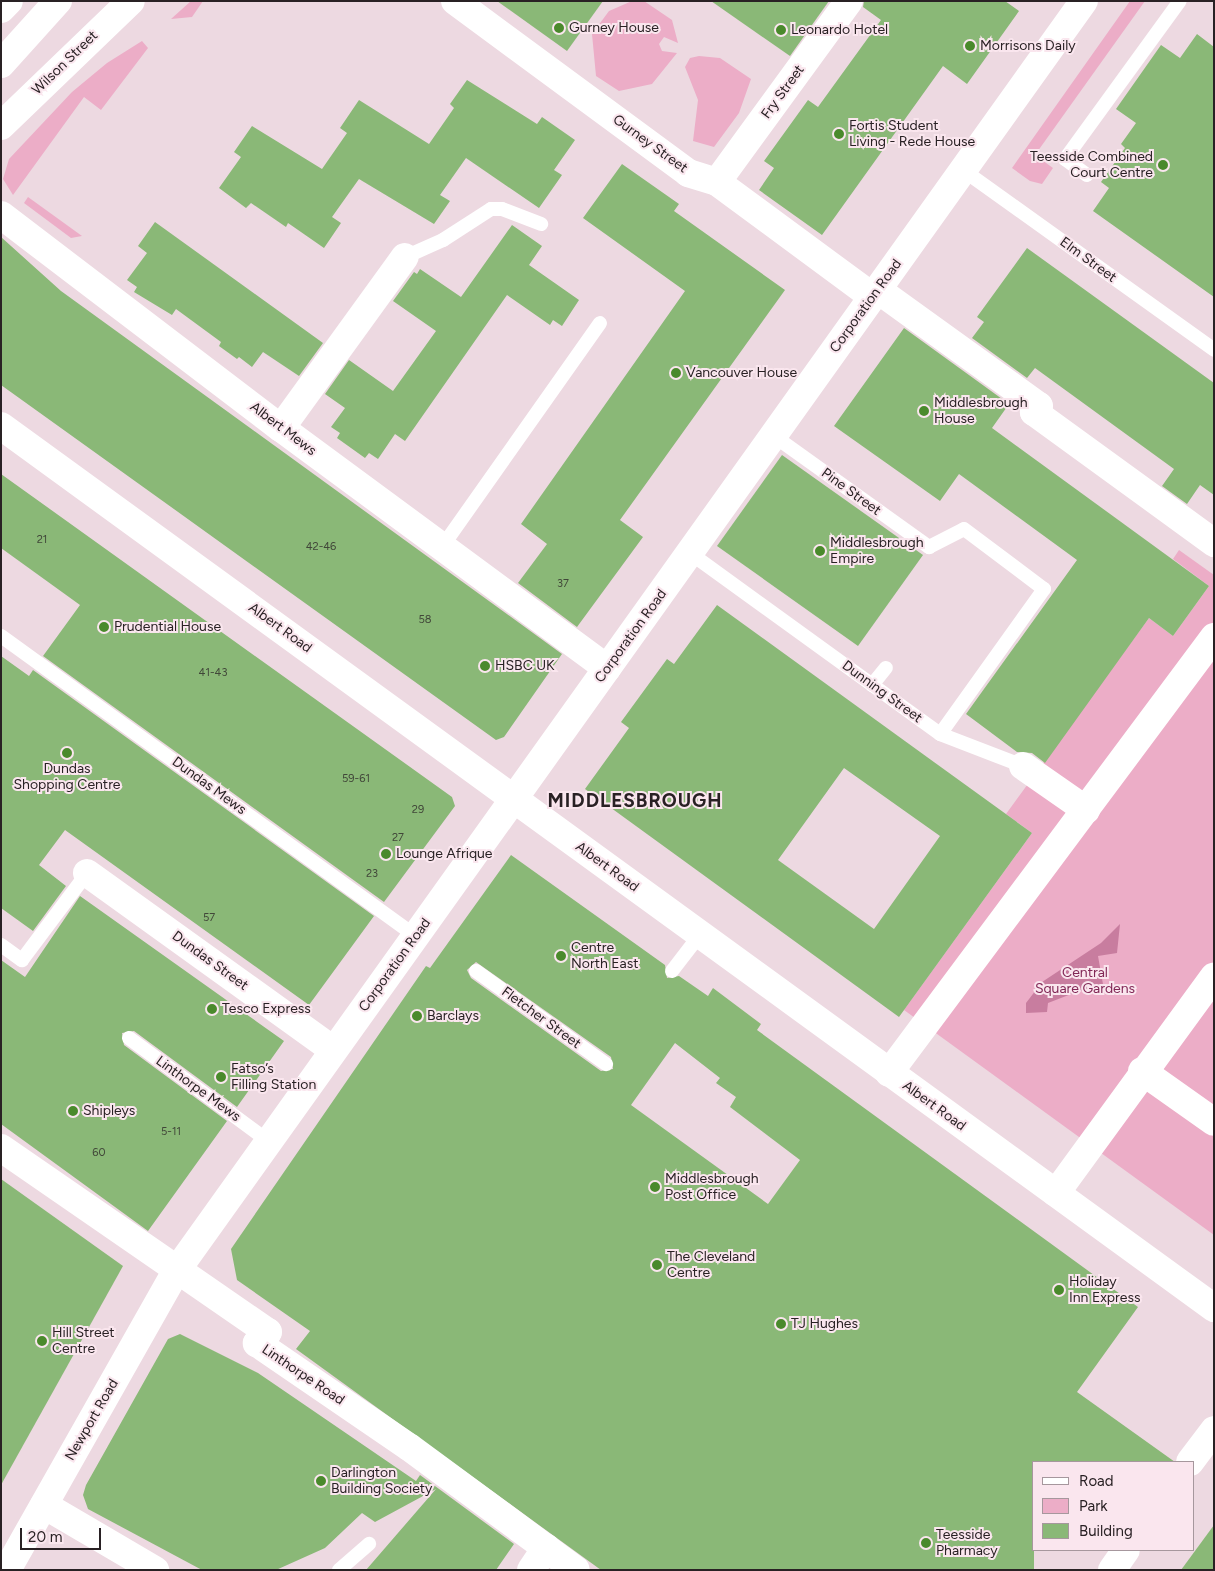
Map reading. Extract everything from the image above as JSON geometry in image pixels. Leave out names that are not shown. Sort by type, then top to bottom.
[{"type":"main road","points":[[1,9],[9,1]]},
{"type":"main road","points":[[1,64],[58,1]]},
{"type":"main road","name":"Wilson Street","points":[[1,126],[131,1]]},
{"type":"main road","name":"Gurney Street","points":[[456,1],[688,173],[717,182],[875,294],[1039,406],[1034,412],[1214,543]]},
{"type":"main road","name":"Fry Street","points":[[717,182],[849,1]]},
{"type":"main road","name":"Corporation Road","points":[[177,1270],[332,1050],[417,937],[514,798],[1084,1]]},
{"type":"main road","name":"Albert Mews","points":[[1,215],[281,428],[567,640],[608,668]]},
{"type":"main road","points":[[281,428],[405,256]]},
{"type":"main road","name":"Albert Road","points":[[1,426],[514,798],[699,936],[1214,1308]]},
{"type":"main road","points":[[889,1073],[1214,637]]},
{"type":"main road","name":"Dunning Street","points":[[1023,766],[1086,810]]},
{"type":"main road","name":"Dundas Street","points":[[87,873],[332,1050]]},
{"type":"main road","points":[[1056,1193],[1142,1071],[1214,976]]},
{"type":"main road","points":[[1142,1071],[1214,1122]]},
{"type":"main road","name":"Linthorpe Road","points":[[1,1148],[268,1332],[257,1344],[410,1447],[539,1559],[576,1570]]},
{"type":"main road","name":"Newport Road","points":[[7,1570],[177,1270]]},
{"type":"main road","points":[[1191,1461],[1214,1430]]},
{"type":"main road","points":[[44,1505],[155,1570]]},
{"type":"main road","points":[[1112,1570],[1125,1551]]},
{"type":"lane","points":[[1087,175],[1065,159],[1180,1]]},
{"type":"lane","name":"Elm Street","points":[[963,170],[1214,350]]},
{"type":"lane","points":[[405,256],[443,240],[491,209],[502,209],[541,224]]},
{"type":"lane","points":[[442,547],[600,323]]},
{"type":"lane","name":"Pine Street","points":[[774,436],[929,547],[964,529],[969,541],[1044,589],[940,734]]},
{"type":"lane","name":"Dunning Street","points":[[690,553],[940,734],[1023,766]]},
{"type":"lane","name":"Dundas Mews","points":[[1,636],[417,937]]},
{"type":"lane","points":[[872,685],[886,668]]},
{"type":"lane","points":[[1,944],[22,960],[87,873]]},
{"type":"lane","points":[[672,971],[699,936]]},
{"type":"lane","name":"Fletcher Street","points":[[476,971],[606,1064]]},
{"type":"lane","name":"Linthorpe Mews","points":[[129,1038],[268,1141]]},
{"type":"lane","points":[[339,1570],[369,1544]]},
{"type":"green space","points":[[191,1],[203,1],[192,17],[171,19]]},
{"type":"green space","points":[[632,1],[644,1],[672,20],[678,43],[664,37],[659,44],[662,51],[677,53],[652,84],[619,91],[596,76],[592,34],[609,11]]},
{"type":"green space","points":[[1130,1],[1145,1],[1035,155],[1053,168],[1042,184],[1030,181],[1012,168]]},
{"type":"green space","points":[[142,41],[148,48],[101,110],[84,97],[13,195],[3,179],[9,159],[72,92],[107,63]]},
{"type":"green space","points":[[699,56],[720,58],[751,79],[739,113],[714,147],[693,141],[698,100],[685,67],[690,58]]},
{"type":"green space","points":[[28,197],[82,236],[71,238],[24,203]]},
{"type":"green space","name":"Central Square Gardens","points":[[1179,550],[1214,575],[1214,1235],[904,1010],[1032,833],[1006,814],[1149,618],[1173,636],[1209,586],[1173,559]]},
{"type":"shaded area","points":[[1120,924],[1117,953],[1098,956],[1104,990],[1079,991],[1048,1003],[1047,1012],[1026,1013],[1026,1003],[1042,982],[1101,943]]},
{"type":"building","name":"Gurney House","points":[[497,1],[603,1],[567,51]]},
{"type":"building","name":"Leonardo Hotel","points":[[711,1],[829,1],[790,56]]},
{"type":"building","name":"Fortis Student Living - Rede House","points":[[864,1],[1005,1],[1019,11],[967,84],[943,66],[822,235],[759,190],[774,168],[764,161],[808,100],[818,107],[881,20],[863,7]]},
{"type":"building","name":"Teesside Combined Court Centre","points":[[1197,34],[1214,47],[1214,297],[1093,211],[1109,188],[1101,182],[1125,148],[1121,144],[1136,123],[1116,109],[1161,45],[1180,58]]},
{"type":"building","points":[[467,80],[537,124],[542,117],[575,140],[554,170],[562,175],[539,208],[466,158],[440,195],[450,201],[434,224],[359,179],[332,217],[341,223],[324,248],[288,223],[286,227],[251,203],[246,208],[219,188],[241,157],[234,152],[252,126],[322,169],[347,133],[340,128],[359,100],[429,144],[454,108],[450,104]]},
{"type":"building","name":"Vancouver House","points":[[622,164],[679,204],[674,211],[785,290],[620,520],[643,537],[577,627],[518,583],[547,544],[521,524],[685,291],[583,218]]},
{"type":"building","points":[[155,222],[323,343],[299,376],[263,352],[252,367],[219,346],[221,342],[176,309],[172,315],[134,292],[137,287],[127,280],[147,253],[138,246]]},
{"type":"building","points":[[512,225],[542,246],[529,265],[579,300],[562,326],[553,320],[550,325],[507,295],[405,441],[395,434],[378,459],[369,453],[365,458],[337,438],[340,433],[331,427],[345,408],[325,394],[349,360],[393,391],[436,331],[393,301],[414,272],[417,274],[420,269],[461,297]]},
{"type":"building","points":[[1,237],[61,291],[562,654],[504,737],[496,740],[1,385]]},
{"type":"building","points":[[1027,248],[1214,383],[1214,495],[1200,485],[1187,504],[1162,486],[1174,469],[1035,368],[1027,378],[972,338],[984,322],[977,317]]},
{"type":"building","points":[[904,328],[1009,404],[992,428],[1209,586],[1173,636],[1149,618],[1045,763],[1032,753],[1017,752],[966,714],[1077,560],[959,474],[940,501],[834,426]]},
{"type":"building","name":"Middlesbrough Empire","points":[[782,455],[923,555],[858,646],[717,546]]},
{"type":"building","points":[[1,474],[452,797],[455,806],[384,902],[43,656],[80,605],[1,548]]},
{"type":"building","points":[[717,605],[1032,833],[899,1017],[585,789],[629,728],[621,722],[667,659],[674,664]],"holes":[[[844,768],[940,836],[874,929],[778,860]]]},
{"type":"building","name":"Dundas Shopping Centre","points":[[1,656],[29,676],[33,670],[374,916],[309,1005],[65,830],[39,865],[66,886],[33,931],[1,908]]},
{"type":"building","name":"The Cleveland Centre","points":[[511,855],[665,965],[667,978],[679,976],[708,996],[713,988],[761,1024],[757,1030],[1138,1307],[1077,1392],[1174,1461],[1032,1461],[1032,1551],[1034,1551],[1034,1570],[601,1570],[296,1349],[310,1331],[237,1280],[231,1249],[426,966],[430,968]],"holes":[[[476,962],[611,1057],[613,1069],[601,1071],[471,978],[467,970]],[[675,1043],[720,1078],[716,1083],[736,1097],[730,1107],[800,1160],[768,1204],[631,1105]]]},
{"type":"building","points":[[80,896],[284,1041],[237,1107],[134,1031],[122,1033],[124,1045],[227,1121],[148,1231],[1,1124],[1,960],[25,977]]},
{"type":"building","name":"Hill Street Centre","points":[[1,1179],[123,1266],[1,1485]]},
{"type":"building","points":[[180,1334],[258,1373],[416,1481],[420,1475],[514,1544],[496,1570],[366,1570],[436,1489],[375,1522],[362,1513],[325,1548],[276,1570],[202,1570],[88,1509],[83,1495],[86,1485],[168,1339]]},
{"type":"building","points":[[1214,1525],[1214,1570],[1181,1570]]},
{"type":"place","name":"Gurney House","points":[[559,28]]},
{"type":"place","name":"Leonardo Hotel","points":[[781,30]]},
{"type":"place","name":"Morrisons Daily","points":[[970,46]]},
{"type":"place","name":"Fortis Student Living - Rede House","points":[[839,134]]},
{"type":"place","name":"Teesside Combined Court Centre","points":[[1163,165]]},
{"type":"place","name":"Vancouver House","points":[[676,373]]},
{"type":"place","name":"Middlesbrough House","points":[[924,411]]},
{"type":"place","name":"Middlesbrough Empire","points":[[820,551]]},
{"type":"place","name":"Prudential House","points":[[104,627]]},
{"type":"place","name":"HSBC UK","points":[[485,666]]},
{"type":"place","name":"Dundas Shopping Centre","points":[[67,753]]},
{"type":"place","name":"Lounge Afrique","points":[[386,854]]},
{"type":"place","name":"Centre North East","points":[[561,956]]},
{"type":"place","name":"Tesco Express","points":[[212,1009]]},
{"type":"place","name":"Barclays","points":[[417,1016]]},
{"type":"place","name":"Fatso’s Filling Station","points":[[221,1077]]},
{"type":"place","name":"Shipleys","points":[[73,1111]]},
{"type":"place","name":"Middlesbrough Post Office","points":[[655,1187]]},
{"type":"place","name":"The Cleveland Centre","points":[[657,1265]]},
{"type":"place","name":"Holiday Inn Express","points":[[1059,1290]]},
{"type":"place","name":"TJ Hughes","points":[[781,1324]]},
{"type":"place","name":"Hill Street Centre","points":[[42,1341]]},
{"type":"place","name":"Darlington Building Society","points":[[321,1481]]},
{"type":"place","name":"Teesside Pharmacy","points":[[926,1543]]},
{"type":"district","name":"MIDDLESBROUGH","points":[[635,801]]}]
